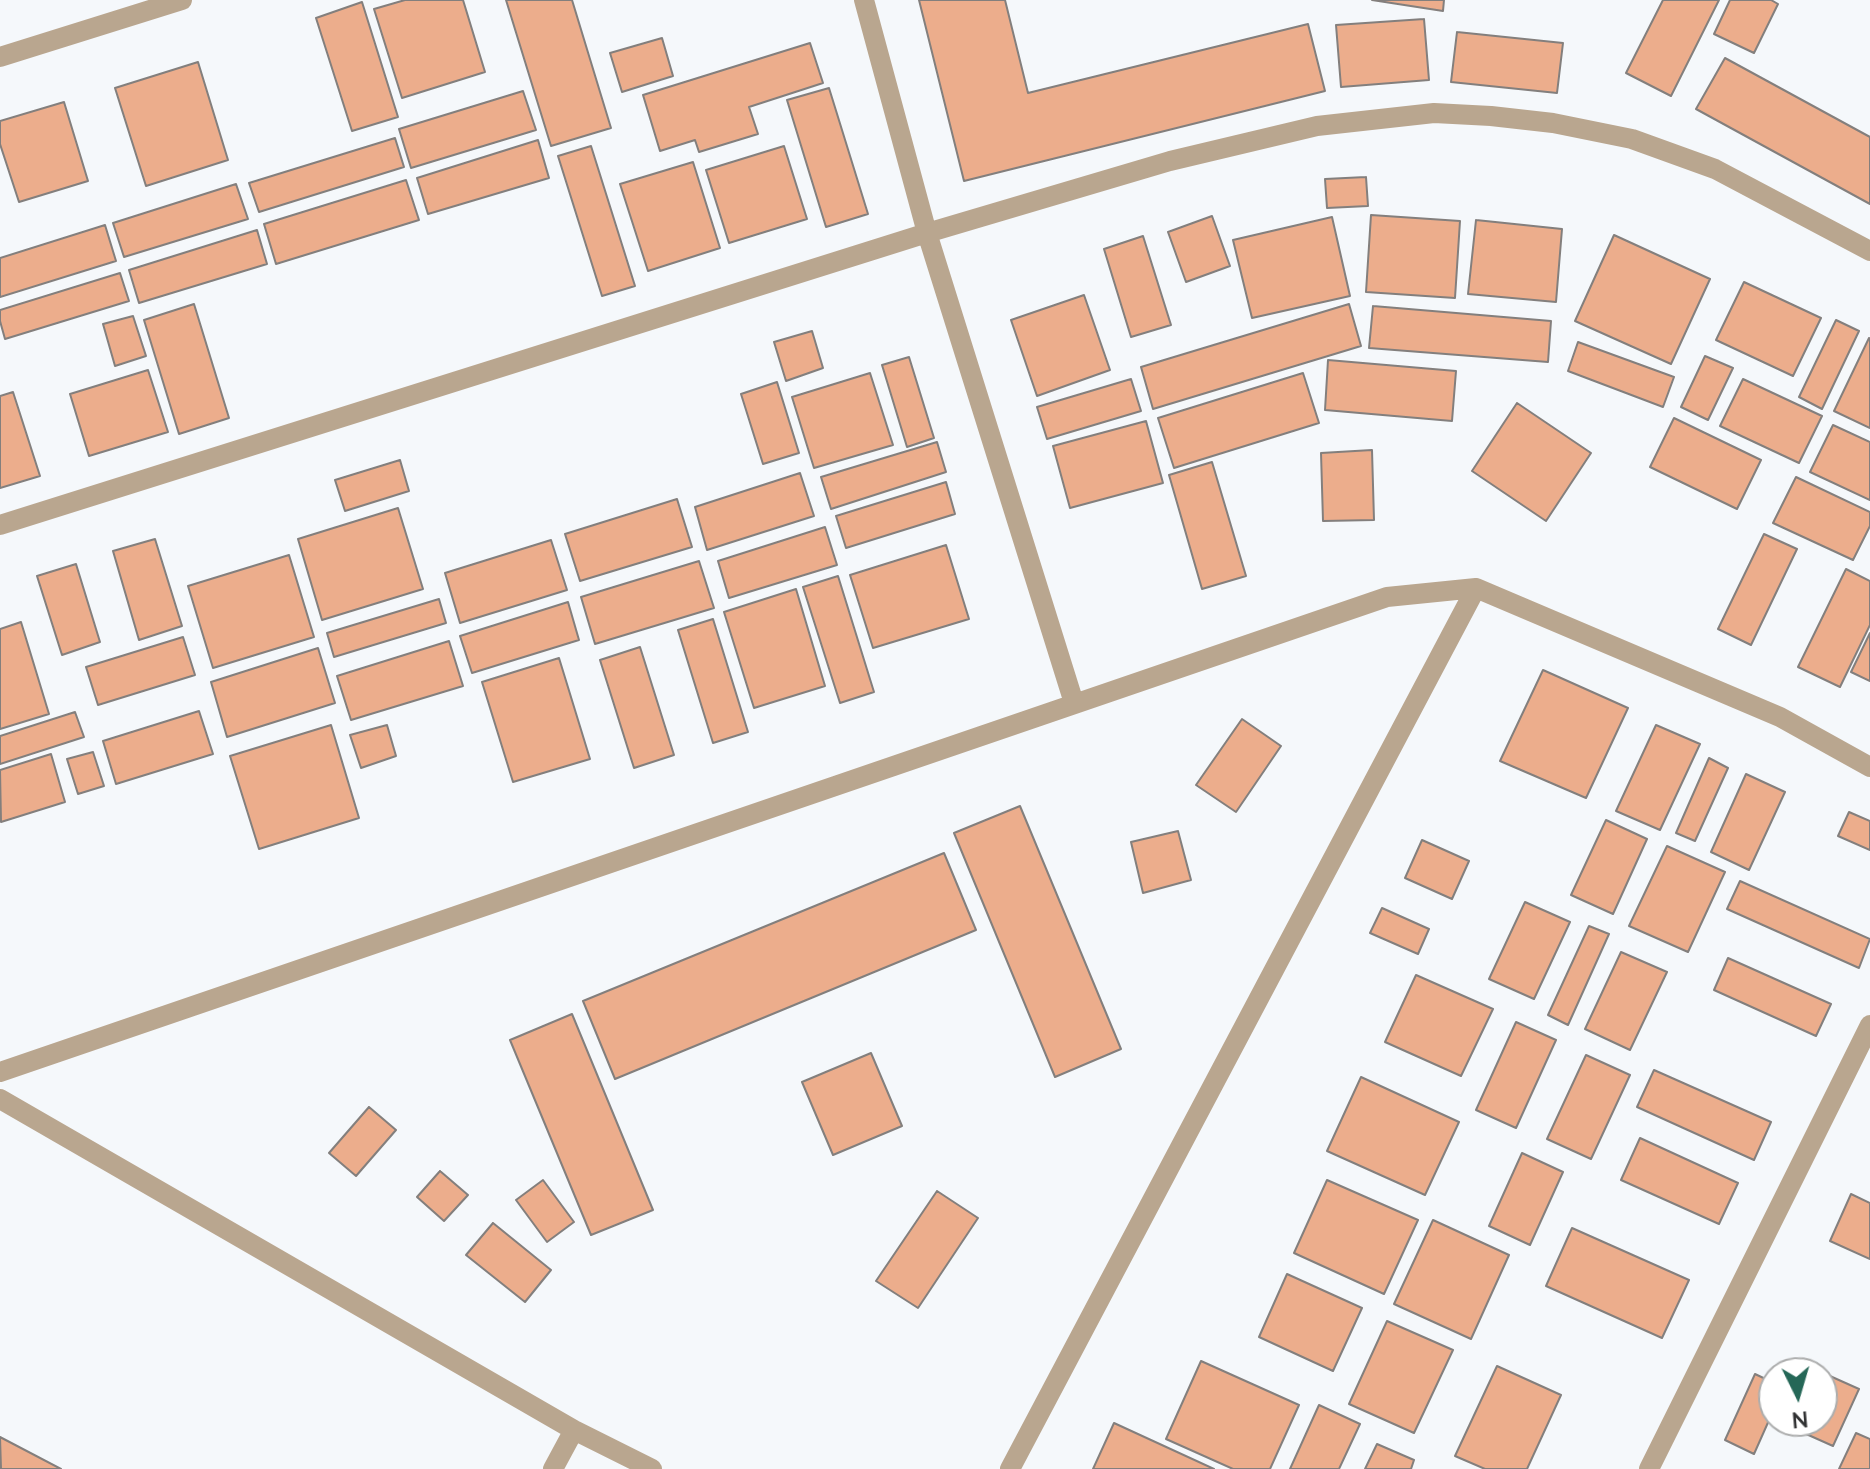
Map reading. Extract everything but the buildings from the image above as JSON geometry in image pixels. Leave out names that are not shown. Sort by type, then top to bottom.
[{"type":"street","points":[[0,57],[182,0]]},
{"type":"street","points":[[864,0],[927,233],[1074,703]]},
{"type":"street","points":[[0,525],[927,233],[1170,161],[1317,126],[1434,113],[1553,123],[1632,139],[1715,169],[1870,251]]},
{"type":"street","points":[[1010,1469],[1476,588]]},
{"type":"street","points":[[0,1072],[1387,597],[1476,588],[1780,717],[1870,767]]},
{"type":"street","points":[[1649,1469],[1870,1025]]},
{"type":"street","points":[[0,1099],[574,1430],[652,1469]]},
{"type":"street","points":[[553,1469],[574,1430]]}]
